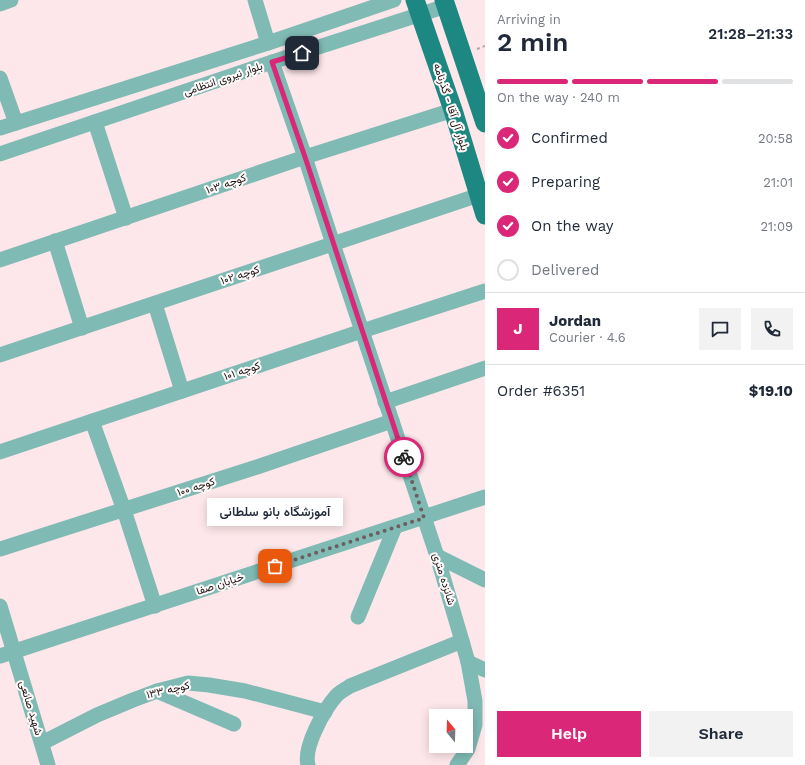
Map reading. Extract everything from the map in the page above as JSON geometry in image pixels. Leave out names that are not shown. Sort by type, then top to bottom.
[{"type":"main road","points":[[445,3],[485,123]]},
{"type":"main road","name":"بلوار آل آقا - گذرنامه","points":[[418,8],[453,110],[485,215]]},
{"type":"street","points":[[0,4],[11,0]]},
{"type":"street","points":[[255,0],[268,42]]},
{"type":"street","name":"بلوار نیروی انتظامی","points":[[0,128],[394,0]]},
{"type":"street","name":"بلوار نیروی انتظامی","points":[[0,154],[272,62],[418,8],[445,3]]},
{"type":"street","name":"شانزده متری","points":[[272,62],[305,157],[437,556],[468,662],[476,701],[475,724],[468,749],[457,765]]},
{"type":"street","points":[[0,78],[16,123]]},
{"type":"street","name":"کوچه ۱۰۳","points":[[0,260],[305,157],[453,110]]},
{"type":"street","points":[[95,122],[126,218]]},
{"type":"street","name":"کوچه ۱۰۲","points":[[0,355],[479,196]]},
{"type":"street","points":[[55,242],[82,328]]},
{"type":"street","name":"کوچه ۱۰۱","points":[[0,452],[485,291]]},
{"type":"street","points":[[155,304],[182,391]]},
{"type":"street","points":[[385,402],[485,368]]},
{"type":"street","points":[[92,421],[124,510],[155,606]]},
{"type":"street","name":"کوچه ۱۰۰","points":[[0,549],[257,467],[392,421]]},
{"type":"street","name":"خیابان صفا","points":[[0,656],[485,497]]},
{"type":"street","points":[[358,617],[395,527]]},
{"type":"street","points":[[437,556],[485,580]]},
{"type":"street","name":"شهید صانعی","points":[[0,606],[48,765]]},
{"type":"street","points":[[308,765],[307,752],[314,733],[325,712],[338,694],[350,686],[462,641]]},
{"type":"street","points":[[468,662],[485,670]]},
{"type":"street","name":"کوچه ۱۳۳","points":[[42,743],[97,715],[157,691],[188,683],[245,691],[325,712]]},
{"type":"street","points":[[157,691],[234,724]]},
{"type":"way so far","points":[[275,566],[424,518],[404,457]]},
{"type":"place","name":"آموزشگاه بانو سلطانی","points":[[275,566]]},
{"type":"route","points":[[302,53],[272,62],[404,457]]}]
